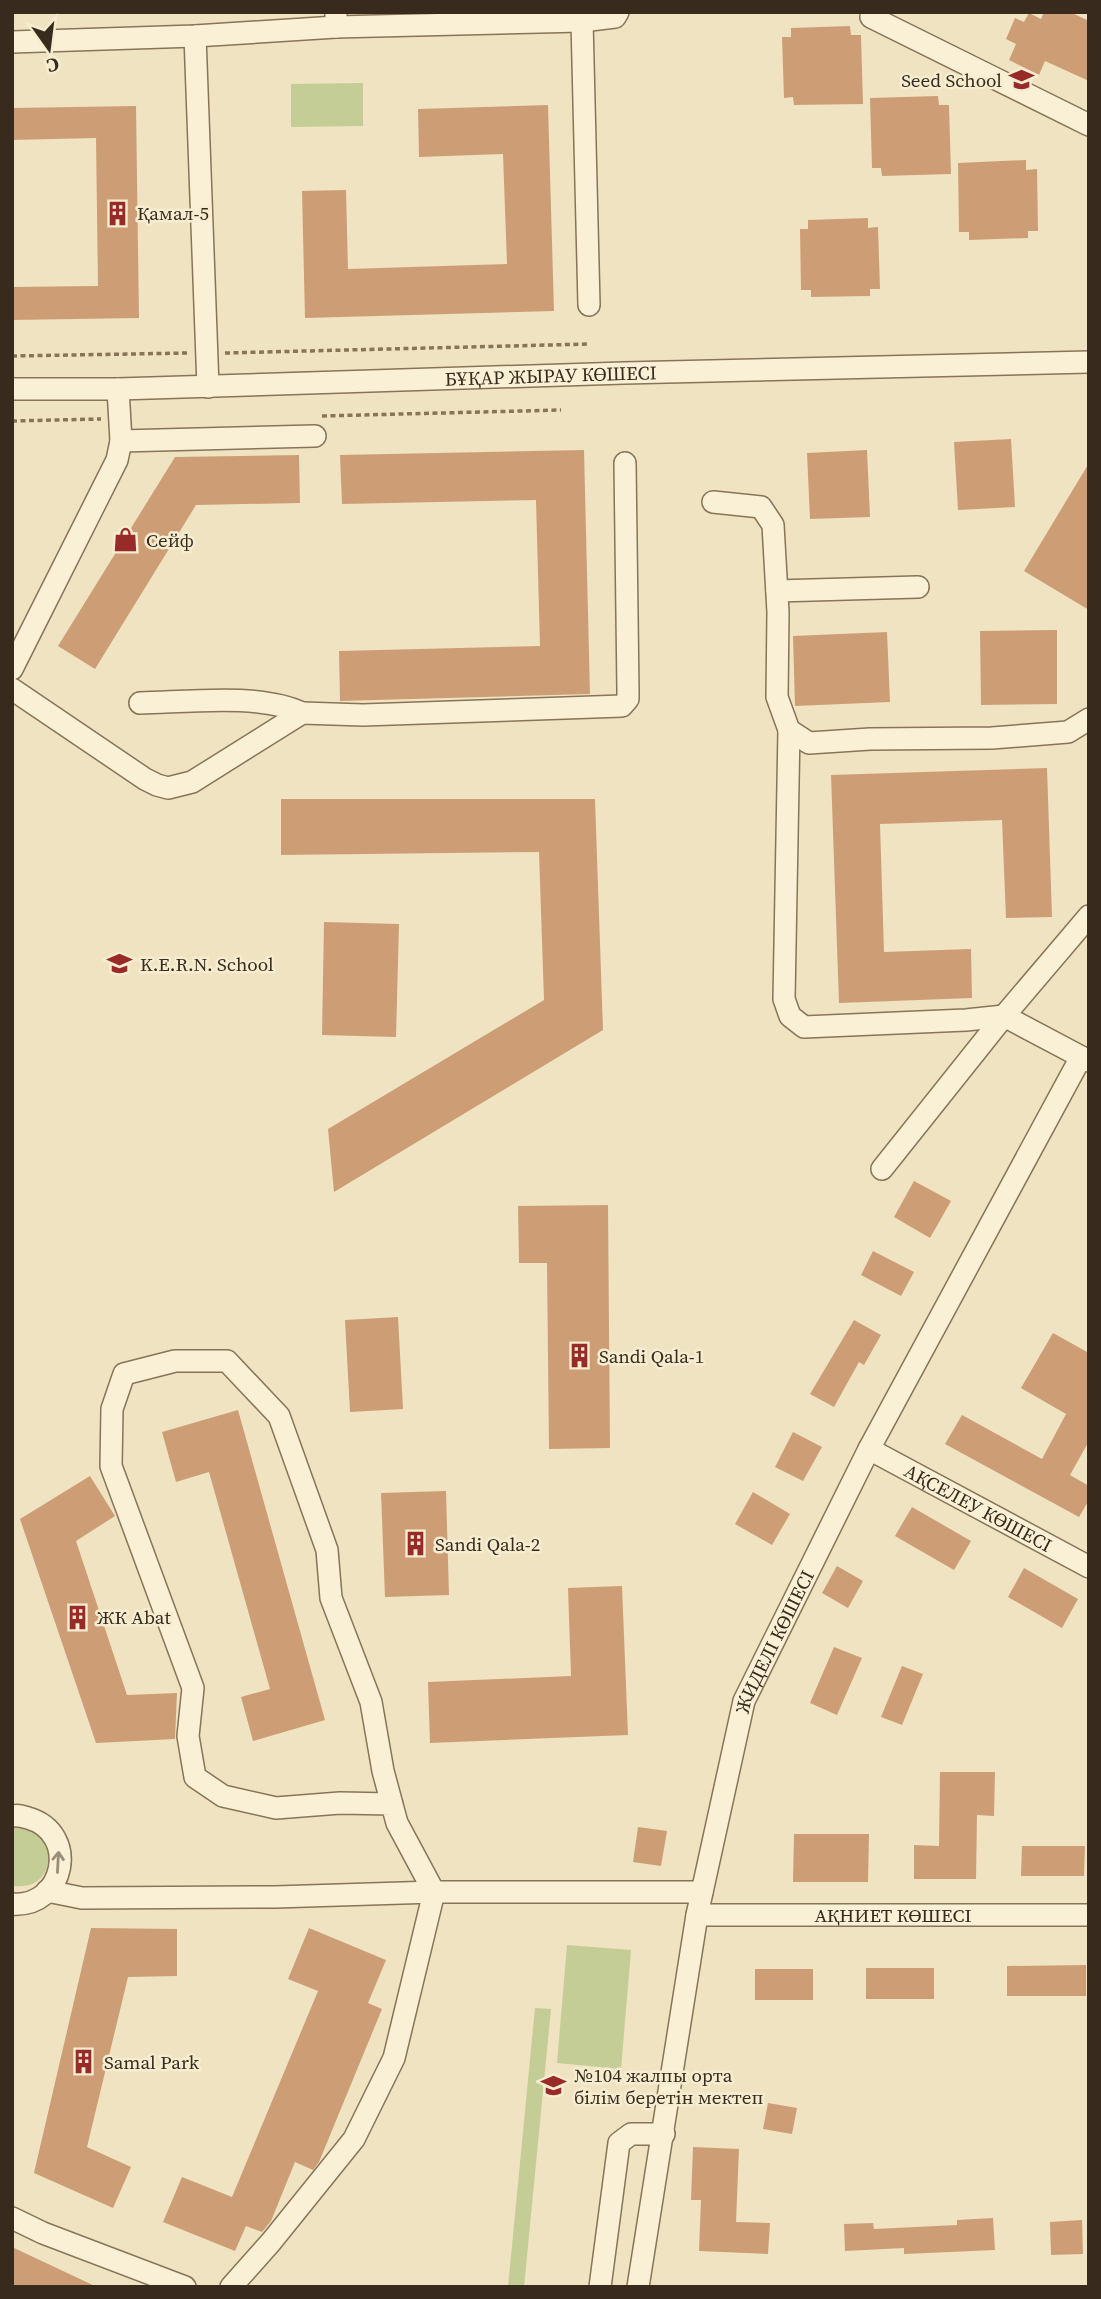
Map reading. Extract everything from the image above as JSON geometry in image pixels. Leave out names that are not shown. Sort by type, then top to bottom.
[{"type":"street","points":[[12,42],[195,36],[336,20],[582,21],[615,17],[618,12]]},
{"type":"street","points":[[871,17],[1089,125]]},
{"type":"street","points":[[582,21],[589,305]]},
{"type":"street","points":[[195,36],[208,387]]},
{"type":"street","name":"БҰҚАР ЖЫРАУ КӨШЕСІ","points":[[12,389],[208,387],[611,373],[1089,362]]},
{"type":"street","points":[[12,669],[117,460],[121,440],[118,389]]},
{"type":"street","points":[[121,440],[315,436]]},
{"type":"street","points":[[140,703],[265,701],[287,705],[302,713],[363,715],[622,706],[628,699],[625,463]]},
{"type":"street","points":[[713,502],[761,507],[769,516],[772,525],[777,592],[777,697],[789,730],[784,999],[790,1016],[804,1027],[1004,1016],[1085,1059]]},
{"type":"street","points":[[777,592],[918,587]]},
{"type":"street","points":[[12,689],[145,779],[168,788],[192,782],[302,713]]},
{"type":"street","points":[[789,730],[808,743],[870,739],[992,738],[1068,732],[1089,719]]},
{"type":"street","points":[[882,1168],[1004,1016],[1089,916]]},
{"type":"street","name":"ЖИДЕЛІ КӨШЕСІ","points":[[638,2287],[697,1915],[744,1701],[869,1449],[1085,1059]]},
{"type":"street","points":[[231,2287],[354,2139],[394,2058],[434,1892],[397,1823],[392,1804],[383,1771],[371,1702],[331,1598],[327,1550],[279,1416],[227,1361],[175,1362],[124,1374],[112,1409],[111,1466],[194,1688],[188,1736],[195,1777],[223,1796],[276,1808],[340,1803],[392,1804]]},
{"type":"street","name":"АҚСЕЛЕУ КӨШЕСІ","points":[[869,1449],[1089,1567]]},
{"type":"street","points":[[13,1908],[38,1899],[47,1891],[55,1883],[62,1861],[56,1838],[40,1821],[14,1808]]},
{"type":"street","points":[[47,1891],[82,1898],[275,1897],[434,1892],[702,1892]]},
{"type":"street","name":"АҚНИЕТ КӨШЕСІ","points":[[697,1915],[1089,1915]]},
{"type":"street","points":[[600,2287],[618,2144],[631,2134],[664,2134]]},
{"type":"street","points":[[12,2218],[43,2233],[185,2287]]},
{"type":"path","points":[[12,356],[590,344]]},
{"type":"green space","points":[[363,83],[363,126],[291,127],[291,84]]},
{"type":"green space","points":[[12,1821],[29,1821],[52,1845],[46,1870],[31,1885],[12,1886]]},
{"type":"green space","points":[[567,1945],[631,1950],[621,2069],[557,2063]]},
{"type":"green space","points":[[535,2008],[551,2009],[524,2287],[508,2287]]},
{"type":"building","points":[[1044,12],[1070,12],[1089,21],[1089,81],[1045,61],[1039,75],[1009,60],[1016,44],[1006,39],[1015,18],[1024,22],[1029,13],[1041,19]]},
{"type":"building","points":[[850,26],[851,35],[861,35],[863,104],[794,105],[793,97],[784,98],[782,37],[791,37],[791,28]]},
{"type":"building","points":[[938,96],[939,105],[949,105],[951,174],[882,176],[881,168],[872,168],[870,98]]},
{"type":"building","points":[[548,105],[554,311],[305,318],[302,191],[346,190],[348,269],[507,264],[503,154],[419,157],[418,109]]},
{"type":"building","name":"Қамал-5","points":[[136,106],[139,318],[12,320],[12,287],[98,286],[96,138],[12,140],[12,108]]},
{"type":"building","points":[[1026,160],[1026,170],[1037,169],[1038,231],[1028,231],[1028,238],[969,240],[969,232],[959,232],[958,163]]},
{"type":"building","points":[[868,218],[868,228],[878,227],[880,289],[870,289],[870,296],[811,297],[811,290],[801,290],[800,229],[808,229],[808,220]]},
{"type":"building","points":[[1011,439],[1015,507],[958,510],[954,442]]},
{"type":"building","points":[[584,450],[590,694],[340,701],[339,651],[540,646],[536,500],[342,504],[340,455]]},
{"type":"building","points":[[867,450],[870,517],[810,519],[807,453]]},
{"type":"building","points":[[299,455],[300,503],[196,505],[95,669],[58,646],[175,457]]},
{"type":"building","points":[[1089,463],[1089,610],[1024,571]]},
{"type":"building","points":[[1057,630],[1057,704],[981,705],[980,631]]},
{"type":"building","points":[[887,632],[890,702],[795,706],[793,636]]},
{"type":"building","points":[[1047,768],[1052,917],[1006,918],[1002,820],[880,824],[884,952],[971,949],[972,998],[839,1003],[831,775]]},
{"type":"building","points":[[281,799],[595,799],[603,1030],[334,1192],[328,1129],[544,1000],[539,852],[281,855]]},
{"type":"building","points":[[324,922],[399,924],[396,1037],[322,1035]]},
{"type":"building","points":[[914,1181],[951,1201],[930,1238],[894,1217]]},
{"type":"building","name":"Sandi Qala-1","points":[[608,1205],[610,1448],[549,1449],[547,1263],[519,1263],[518,1206]]},
{"type":"building","points":[[873,1251],[914,1272],[901,1296],[861,1275]]},
{"type":"building","points":[[398,1317],[403,1409],[350,1412],[345,1320]]},
{"type":"building","points":[[854,1320],[881,1335],[864,1365],[859,1362],[834,1407],[810,1394]]},
{"type":"building","points":[[1053,1333],[1089,1353],[1089,1441],[1070,1475],[1089,1486],[1089,1500],[1079,1517],[945,1444],[962,1415],[1042,1459],[1066,1414],[1021,1388]]},
{"type":"building","points":[[238,1410],[325,1720],[253,1741],[241,1697],[270,1689],[209,1472],[176,1482],[162,1432]]},
{"type":"building","points":[[793,1432],[822,1447],[803,1481],[775,1467]]},
{"type":"building","name":"ЖК Abat","points":[[90,1476],[115,1516],[76,1541],[127,1695],[177,1693],[175,1739],[96,1743],[20,1519]]},
{"type":"building","name":"Sandi Qala-2","points":[[446,1491],[449,1595],[385,1597],[381,1493]]},
{"type":"building","points":[[753,1492],[790,1514],[772,1545],[735,1524]]},
{"type":"building","points":[[912,1507],[971,1541],[954,1570],[895,1536]]},
{"type":"building","points":[[837,1566],[863,1581],[848,1608],[822,1593]]},
{"type":"building","points":[[1024,1568],[1078,1599],[1062,1628],[1008,1597]]},
{"type":"building","points":[[622,1586],[628,1735],[430,1743],[428,1682],[571,1676],[568,1588]]},
{"type":"building","points":[[834,1647],[862,1658],[837,1715],[810,1703]]},
{"type":"building","points":[[902,1666],[923,1674],[902,1725],[881,1717]]},
{"type":"building","points":[[940,1772],[995,1772],[994,1816],[977,1815],[976,1879],[914,1879],[914,1845],[939,1846]]},
{"type":"building","points":[[638,1827],[667,1831],[661,1866],[633,1862]]},
{"type":"building","points":[[794,1834],[869,1834],[868,1882],[793,1882]]},
{"type":"building","points":[[1022,1846],[1085,1846],[1084,1876],[1021,1876]]},
{"type":"building","name":"Samal Park","points":[[91,1928],[177,1929],[177,1976],[128,1977],[87,2147],[131,2167],[113,2208],[34,2173]]},
{"type":"building","points":[[309,1928],[386,1960],[368,2003],[382,2009],[319,2162],[313,2170],[295,2162],[271,2221],[262,2232],[246,2226],[235,2251],[163,2222],[182,2177],[232,2197],[318,1991],[288,1979]]},
{"type":"building","points":[[1086,1965],[1086,1996],[1007,1996],[1007,1966]]},
{"type":"building","points":[[866,1968],[934,1968],[934,1999],[866,1999]]},
{"type":"building","points":[[755,1969],[813,1969],[813,2000],[755,2000]]},
{"type":"building","points":[[768,2103],[797,2108],[792,2134],[763,2129]]},
{"type":"building","points":[[693,2147],[739,2149],[736,2222],[770,2223],[768,2254],[699,2251],[701,2200],[691,2200]]},
{"type":"building","points":[[993,2218],[995,2250],[904,2254],[904,2248],[845,2251],[844,2224],[873,2223],[874,2229],[957,2225],[957,2220]]},
{"type":"building","points":[[1082,2220],[1083,2254],[1051,2255],[1050,2222]]},
{"type":"building","points":[[12,2247],[97,2287],[12,2287]]},
{"type":"place","name":"Seed School","points":[[1022,80]]},
{"type":"place","name":"Қамал-5","points":[[117,213]]},
{"type":"place","name":"Сейф","points":[[126,540]]},
{"type":"place","name":"K.E.R.N. School","points":[[120,964]]},
{"type":"place","name":"Sandi Qala-1","points":[[579,1356]]},
{"type":"place","name":"Sandi Qala-2","points":[[415,1544]]},
{"type":"place","name":"ЖК Abat","points":[[77,1617]]},
{"type":"place","name":"Samal Park","points":[[84,2062]]},
{"type":"place","name":"№104 жалпы орта білім беретін мектеп","points":[[554,2086]]}]
